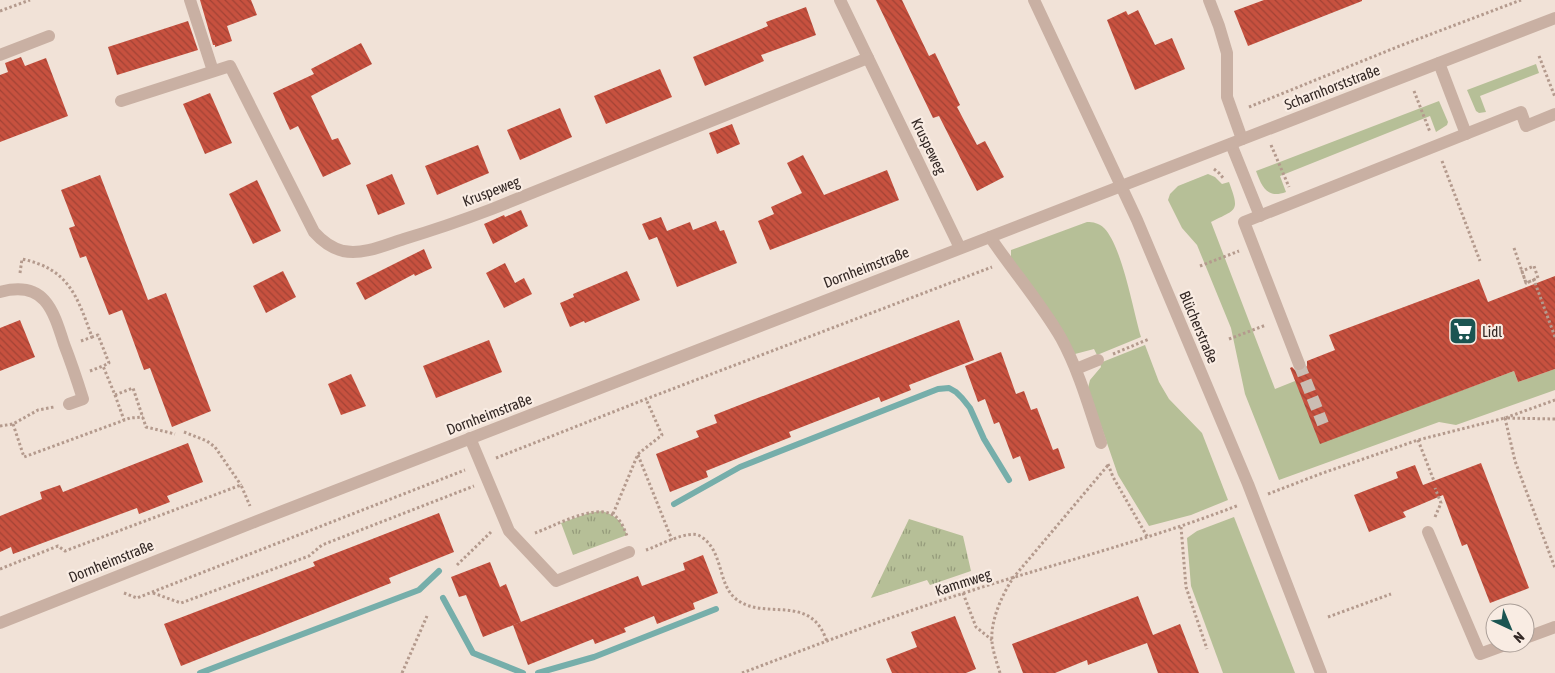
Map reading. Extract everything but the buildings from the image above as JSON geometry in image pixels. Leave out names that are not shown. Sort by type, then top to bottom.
[{"type":"street","points":[[190,0],[214,71]]},
{"type":"street","name":"Kruspeweg","points":[[840,0],[960,248]]},
{"type":"street","name":"Blücherstraße","points":[[1034,0],[1121,185],[1248,484],[1321,673]]},
{"type":"street","points":[[1208,0],[1227,53],[1227,97],[1236,141],[1260,216]]},
{"type":"street","name":"Scharnhorststraße","points":[[1121,185],[1555,18]]},
{"type":"street","points":[[0,54],[48,36]]},
{"type":"street","name":"Kruspeweg","points":[[121,102],[230,66],[314,232],[333,247],[357,252],[421,234],[492,209],[868,58]]},
{"type":"street","points":[[1439,63],[1466,134]]},
{"type":"street","points":[[1299,364],[1244,222],[1521,112],[1526,126],[1555,114]]},
{"type":"street","name":"Dornheimstraße","points":[[0,623],[1121,185]]},
{"type":"street","points":[[990,237],[1044,310],[1061,339],[1076,369],[1101,442]]},
{"type":"street","points":[[0,292],[18,288],[28,290],[37,294],[50,306],[84,399],[70,404]]},
{"type":"street","points":[[1076,369],[1098,360]]},
{"type":"street","points":[[470,438],[509,531],[556,581],[629,552]]},
{"type":"street","points":[[1428,532],[1480,654],[1485,652]]},
{"type":"street","points":[[1535,634],[1555,627]]},
{"type":"path","points":[[0,11],[30,0]]},
{"type":"path","points":[[1232,114],[1397,47],[1520,0]]},
{"type":"path","points":[[1539,56],[1555,97]]},
{"type":"path","points":[[1408,75],[1480,261]]},
{"type":"path","points":[[1265,130],[1294,202]]},
{"type":"path","points":[[1200,266],[1253,246]]},
{"type":"path","points":[[1514,248],[1526,283],[1538,278],[1534,266],[1522,271],[1526,283],[1534,280],[1555,337]]},
{"type":"path","points":[[18,288],[22,258],[52,270],[65,280],[75,293],[92,337],[98,335],[109,363],[104,366],[124,420]]},
{"type":"path","points":[[100,583],[137,598],[646,399],[1007,262]]},
{"type":"path","points":[[1229,339],[1281,319]]},
{"type":"path","points":[[1098,360],[1149,339]]},
{"type":"path","points":[[115,395],[133,388],[146,427],[175,434]]},
{"type":"path","points":[[613,514],[638,454],[662,435],[646,399]]},
{"type":"path","points":[[1320,474],[1418,440],[1505,418],[1555,400]]},
{"type":"path","points":[[0,426],[14,424],[38,410],[70,404]]},
{"type":"path","points":[[14,424],[24,457],[124,420],[143,417]]},
{"type":"path","points":[[1505,418],[1555,419]]},
{"type":"path","points":[[1505,418],[1515,461],[1555,568]]},
{"type":"path","points":[[184,432],[207,440],[215,447],[241,485],[257,521]]},
{"type":"path","points":[[1418,440],[1434,481]]},
{"type":"path","points":[[638,454],[672,540]]},
{"type":"path","points":[[1000,673],[992,641],[1002,595],[1012,578],[1108,464]]},
{"type":"path","points":[[1113,476],[1148,538]]},
{"type":"path","points":[[152,592],[182,603],[309,556],[322,545],[488,481]]},
{"type":"path","points":[[0,569],[58,546],[65,551],[241,485]]},
{"type":"path","points":[[1428,532],[1441,503],[1435,488]]},
{"type":"path","points":[[518,540],[590,513],[602,512],[613,514],[622,524],[627,535],[631,556],[687,534],[699,535],[709,544],[717,557],[729,591],[736,599],[750,606],[805,613],[820,627],[827,641]]},
{"type":"path","points":[[457,565],[504,520]]},
{"type":"path","name":"Kammweg","points":[[742,673],[963,593],[1194,523]]},
{"type":"path","points":[[1181,527],[1186,587],[1207,649]]},
{"type":"path","points":[[1552,561],[1555,554]]},
{"type":"path","points":[[963,593],[976,627],[992,641]]},
{"type":"path","points":[[1328,617],[1391,594]]},
{"type":"path","points":[[402,673],[427,616]]},
{"type":"green space","points":[[1536,64],[1539,73],[1480,96],[1486,112],[1479,113],[1476,111],[1467,90]]},
{"type":"green space","points":[[1439,101],[1448,122],[1447,125],[1436,132],[1430,116],[1280,176],[1286,192],[1280,194],[1270,193],[1266,190],[1258,177],[1256,171]]},
{"type":"green space","points":[[1208,174],[1215,177],[1222,184],[1229,182],[1235,204],[1234,208],[1231,212],[1211,222],[1275,389],[1295,381],[1344,434],[1514,371],[1518,382],[1555,369],[1555,390],[1456,425],[1439,422],[1279,480],[1245,394],[1231,328],[1197,245],[1182,228],[1168,200],[1170,194],[1178,186]]},
{"type":"green space","points":[[1087,222],[1096,223],[1104,228],[1116,249],[1122,263],[1141,337],[1097,355],[1094,349],[1075,354],[1011,258],[1011,250]]},
{"type":"green space","points":[[1145,345],[1159,382],[1169,399],[1202,433],[1228,500],[1191,515],[1149,526],[1118,475],[1088,388],[1090,380],[1101,367],[1100,363]]},
{"type":"green space","points":[[602,511],[618,520],[627,535],[573,555],[561,523],[589,513]]},
{"type":"green space","points":[[1234,517],[1295,673],[1223,673],[1191,586],[1187,538],[1197,531]]},
{"type":"green space","points":[[909,519],[963,536],[971,571],[930,585],[927,580],[871,598]]},
{"type":"waterway","points":[[674,504],[740,467],[938,389],[949,388],[956,392],[970,408],[984,439],[1009,480]]},
{"type":"waterway","points":[[200,673],[419,590],[439,571]]},
{"type":"waterway","points":[[443,598],[473,653],[523,673]]},
{"type":"waterway","points":[[538,673],[594,657],[716,609]]},
{"type":"tunnel","points":[[1299,364],[1323,424]]},
{"type":"place","name":"Lidl","points":[[1463,331]]}]
